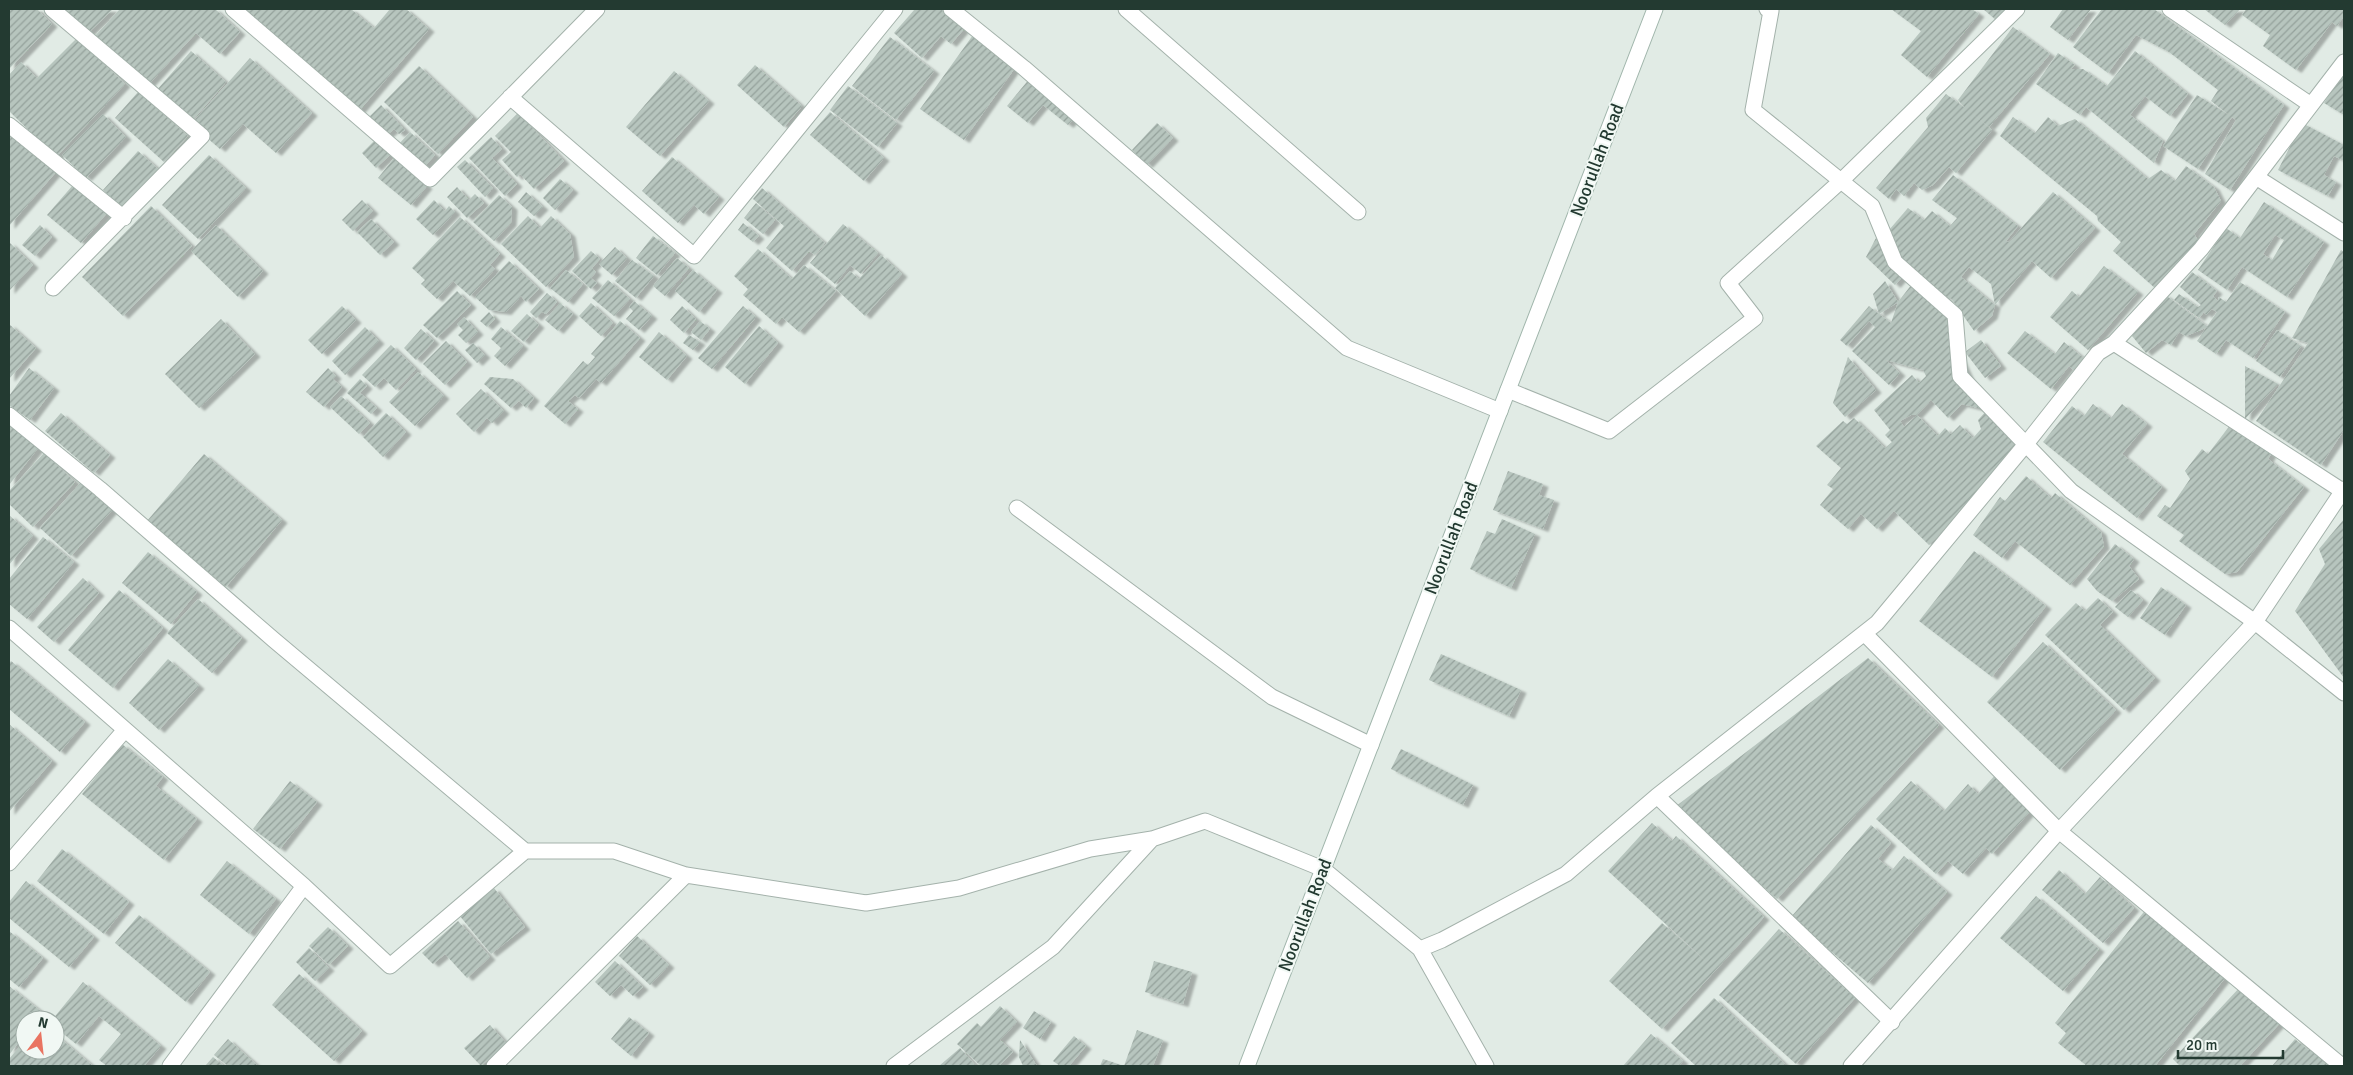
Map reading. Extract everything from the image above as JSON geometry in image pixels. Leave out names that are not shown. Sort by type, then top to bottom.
[{"type":"street","points":[[52,9],[202,136],[54,288]]},
{"type":"street","points":[[233,9],[430,179],[597,9]]},
{"type":"street","points":[[510,97],[694,256],[895,9]]},
{"type":"street","points":[[951,9],[1024,68],[1347,348],[1500,410]]},
{"type":"street","points":[[1126,9],[1358,212]]},
{"type":"street","name":"Noorullah Road","points":[[1247,1066],[1655,9]]},
{"type":"street","points":[[1767,9],[1771,11],[1753,110],[1872,206],[1896,262],[1955,315],[1960,376],[2071,491],[2255,622],[2344,693]]},
{"type":"street","points":[[1508,390],[1609,431],[1755,318],[1728,283],[1842,180],[2017,9]]},
{"type":"street","points":[[2170,9],[2311,105]]},
{"type":"street","points":[[1420,949],[1442,940],[1566,874],[1657,796],[1877,623],[2026,444],[2098,353],[2114,343],[2201,249],[2344,62]]},
{"type":"street","points":[[9,125],[124,218]]},
{"type":"street","points":[[2256,177],[2344,233]]},
{"type":"street","points":[[1851,1066],[1892,1022],[2059,831],[2255,622],[2344,491],[2114,343]]},
{"type":"street","points":[[9,415],[100,489],[274,640],[525,851],[614,851],[686,875],[866,903],[960,888],[1090,848],[1152,839],[1205,821],[1323,869],[1420,949],[1486,1066]]},
{"type":"street","points":[[1017,508],[1272,697],[1371,745]]},
{"type":"street","points":[[9,628],[124,731],[304,886],[390,966],[525,851]]},
{"type":"street","points":[[1864,633],[2059,831],[2342,1061]]},
{"type":"street","points":[[9,863],[124,731]]},
{"type":"street","points":[[1657,796],[1892,1022]]},
{"type":"street","points":[[894,1066],[1054,948],[1152,839]]},
{"type":"street","points":[[494,1066],[686,875]]},
{"type":"street","points":[[170,1066],[304,886]]},
{"type":"building","points":[[9,9],[37,9],[52,24],[9,69]]},
{"type":"building","points":[[58,9],[113,9],[85,36]]},
{"type":"building","points":[[120,9],[215,9],[240,32],[220,54],[196,33],[148,85],[94,37]]},
{"type":"building","points":[[238,9],[351,9],[374,28],[390,9],[406,9],[429,29],[358,112]]},
{"type":"building","points":[[915,9],[941,9],[964,29],[951,44],[941,36],[922,58],[894,33]]},
{"type":"building","points":[[1891,9],[1972,9],[1979,14],[1927,77],[1901,55],[1921,31]]},
{"type":"building","points":[[1983,9],[2006,9],[1996,20]]},
{"type":"building","points":[[2063,9],[2091,9],[2068,40],[2050,27]]},
{"type":"building","points":[[2102,9],[2154,9],[2284,105],[2230,190],[2205,174],[2236,120],[2232,117],[2198,169],[2163,146],[2197,95],[2229,115],[2211,101],[2218,90],[2169,52],[2136,35],[2108,73],[2073,47]]},
{"type":"building","points":[[2204,9],[2240,9],[2225,25]]},
{"type":"building","points":[[2246,9],[2343,9],[2344,16],[2337,26],[2332,22],[2296,70],[2263,46],[2270,35],[2242,15]]},
{"type":"building","points":[[2013,27],[2050,54],[1989,127],[1969,111],[1992,130],[1956,173],[1949,167],[1933,185],[1922,190],[1914,183],[1904,196],[1896,189],[1889,199],[1876,188],[1928,127],[1926,118],[1946,94],[1965,108],[1958,100]]},
{"type":"building","points":[[973,35],[1017,65],[964,140],[920,109]]},
{"type":"building","points":[[890,37],[934,71],[896,120],[852,86]]},
{"type":"building","points":[[77,38],[125,84],[56,157],[9,111],[9,75],[21,62],[37,78]]},
{"type":"building","points":[[191,51],[226,82],[191,122],[156,91]]},
{"type":"building","points":[[2135,51],[2188,94],[2170,116],[2145,96],[2130,115],[2163,141],[2154,163],[2086,107],[2080,115],[2036,84],[2058,53],[2075,65],[2071,69],[2083,69],[2107,86]]},
{"type":"building","points":[[250,58],[312,113],[276,153],[243,124],[220,149],[191,124]]},
{"type":"building","points":[[755,65],[802,106],[784,127],[737,85]]},
{"type":"building","points":[[419,66],[473,117],[438,154],[384,102]]},
{"type":"building","points":[[674,71],[709,101],[660,156],[626,127]]},
{"type":"building","points":[[2341,74],[2344,76],[2344,115],[2324,103]]},
{"type":"building","points":[[1030,78],[1076,116],[1068,125],[1043,105],[1028,123],[1007,106]]},
{"type":"building","points":[[848,86],[897,123],[878,147],[830,110]]},
{"type":"building","points":[[138,92],[188,136],[164,162],[115,118]]},
{"type":"building","points":[[381,105],[405,130],[399,134],[394,129],[386,136],[368,118]]},
{"type":"building","points":[[830,112],[884,158],[864,181],[810,135]]},
{"type":"building","points":[[518,113],[564,161],[534,189],[520,174],[517,177],[502,160],[511,152],[495,136]]},
{"type":"building","points":[[103,114],[126,137],[86,178],[62,155]]},
{"type":"building","points":[[2013,117],[2035,133],[2048,117],[2058,126],[2075,119],[2148,179],[2161,170],[2175,181],[2186,166],[2214,187],[2221,201],[2194,234],[2199,242],[2156,289],[2113,251],[2121,242],[2098,221],[2097,216],[2000,136]]},
{"type":"building","points":[[1157,123],[1173,138],[1147,165],[1132,150]]},
{"type":"building","points":[[2302,123],[2344,145],[2344,161],[2334,156],[2324,175],[2336,182],[2328,196],[2278,170]]},
{"type":"building","points":[[9,131],[56,172],[9,226]]},
{"type":"building","points":[[410,132],[435,155],[424,167],[399,144]]},
{"type":"building","points":[[491,137],[502,149],[492,158],[517,184],[505,196],[469,158]]},
{"type":"building","points":[[377,138],[392,153],[376,168],[362,153]]},
{"type":"building","points":[[138,151],[158,169],[123,208],[103,190]]},
{"type":"building","points":[[209,155],[246,188],[198,239],[162,205]]},
{"type":"building","points":[[672,157],[719,197],[704,214],[694,205],[678,223],[642,191]]},
{"type":"building","points":[[394,158],[427,186],[411,205],[378,178]]},
{"type":"building","points":[[465,160],[493,188],[485,197],[457,167]]},
{"type":"building","points":[[1953,175],[2018,226],[2006,241],[2009,242],[2053,192],[2095,228],[2051,278],[2032,261],[1995,305],[1992,316],[1974,331],[1951,298],[1949,300],[1901,260],[1889,230],[1908,208],[1924,220],[1932,211],[1950,226],[1957,218],[1932,200]],"holes":[[[1969,267],[1991,284],[1995,305],[1961,277]]]},
{"type":"building","points":[[560,179],[573,190],[555,210],[543,198]]},
{"type":"building","points":[[73,185],[107,213],[81,243],[47,215]]},
{"type":"building","points":[[457,187],[469,200],[475,194],[484,203],[467,218],[447,197]]},
{"type":"building","points":[[762,188],[825,243],[815,255],[809,251],[792,271],[766,248],[784,226],[753,199]]},
{"type":"building","points":[[526,192],[543,207],[534,216],[518,202]]},
{"type":"building","points":[[499,195],[512,207],[511,223],[494,241],[473,222]]},
{"type":"building","points":[[362,200],[373,211],[353,231],[342,220]]},
{"type":"building","points":[[434,200],[445,211],[449,206],[455,212],[433,235],[416,219]]},
{"type":"building","points":[[2264,202],[2324,242],[2287,297],[2242,267],[2227,290],[2198,270],[2226,228],[2240,238]],"holes":[[[2275,235],[2284,240],[2272,260],[2263,254]]]},
{"type":"building","points":[[756,203],[775,220],[763,234],[744,218]]},
{"type":"building","points":[[151,206],[192,246],[123,316],[82,277]]},
{"type":"building","points":[[528,216],[540,228],[551,216],[570,234],[574,257],[546,287],[501,244]]},
{"type":"building","points":[[460,217],[500,254],[490,265],[495,269],[470,296],[453,281],[437,299],[421,284],[425,280],[412,268]]},
{"type":"building","points":[[371,219],[394,242],[380,255],[357,232]]},
{"type":"building","points":[[743,223],[759,236],[753,242],[738,230]]},
{"type":"building","points":[[843,224],[878,253],[861,274],[850,265],[835,284],[810,263]]},
{"type":"building","points":[[40,225],[52,237],[35,256],[22,245]]},
{"type":"building","points":[[216,225],[263,271],[238,297],[191,251]]},
{"type":"building","points":[[653,236],[675,253],[657,275],[636,258]]},
{"type":"building","points":[[1876,238],[1903,276],[1895,285],[1866,257]]},
{"type":"building","points":[[9,242],[33,265],[9,291]]},
{"type":"building","points":[[615,247],[627,258],[612,275],[599,264]]},
{"type":"building","points":[[758,249],[792,279],[804,265],[836,291],[799,332],[782,317],[776,324],[743,295],[748,289],[734,276]]},
{"type":"building","points":[[2341,250],[2344,252],[2344,430],[2321,465],[2256,421],[2308,343],[2292,338]]},
{"type":"building","points":[[591,251],[600,259],[592,268],[596,272],[591,278],[597,283],[591,289],[572,271]]},
{"type":"building","points":[[881,255],[902,274],[865,316],[835,288],[850,271],[859,279]]},
{"type":"building","points":[[677,258],[689,268],[665,296],[653,286]]},
{"type":"building","points":[[632,260],[654,276],[636,298],[615,281]]},
{"type":"building","points":[[509,261],[539,289],[526,302],[521,296],[506,312],[489,310],[475,297]]},
{"type":"building","points":[[2104,266],[2138,292],[2088,350],[2050,317],[2072,291],[2079,297]]},
{"type":"building","points":[[566,270],[583,284],[568,302],[550,288]]},
{"type":"building","points":[[693,270],[717,290],[699,312],[675,291]]},
{"type":"building","points":[[2192,272],[2217,291],[2213,296],[2218,301],[2219,297],[2226,302],[2240,282],[2285,312],[2253,358],[2226,340],[2216,354],[2197,341],[2217,312],[2212,309],[2206,315],[2204,312],[2199,318],[2174,300],[2179,294],[2198,307],[2201,305],[2180,287]]},
{"type":"building","points":[[608,280],[630,299],[614,316],[592,298]]},
{"type":"building","points":[[1885,281],[1898,302],[1879,314],[1873,294]]},
{"type":"building","points":[[1912,284],[1950,318],[1952,339],[1981,405],[1978,408],[1962,404],[1948,418],[1931,400],[1917,415],[1938,436],[1945,428],[1951,434],[1960,425],[1973,438],[1981,429],[1978,420],[1987,410],[2026,444],[1964,514],[1959,509],[1960,513],[1929,545],[1894,511],[1877,529],[1861,514],[1848,529],[1820,505],[1833,489],[1827,485],[1841,468],[1816,446],[1843,421],[1847,424],[1854,418],[1885,448],[1892,442],[1885,435],[1890,430],[1874,410],[1912,375],[1919,383],[1926,376],[1923,370],[1886,360],[1900,373],[1889,385],[1852,351],[1875,327],[1869,321],[1847,346],[1840,340],[1869,306],[1891,323],[1898,302]],"holes":[[[1911,415],[1917,415],[1904,427],[1900,421]]]},
{"type":"building","points":[[457,291],[471,305],[437,338],[423,325]]},
{"type":"building","points":[[547,293],[557,302],[546,314],[542,312],[536,318],[530,312]]},
{"type":"building","points":[[2164,294],[2208,327],[2186,336],[2179,332],[2171,345],[2162,340],[2146,353],[2132,336]]},
{"type":"building","points":[[634,301],[652,316],[639,330],[626,319],[633,311],[629,307]]},
{"type":"building","points":[[560,303],[573,314],[558,331],[545,320]]},
{"type":"building","points":[[591,303],[613,323],[601,336],[579,316]]},
{"type":"building","points":[[342,306],[356,320],[322,354],[308,340]]},
{"type":"building","points":[[682,306],[696,319],[684,333],[670,320]]},
{"type":"building","points":[[743,306],[756,317],[712,369],[698,358]]},
{"type":"building","points":[[489,312],[495,319],[487,327],[480,321]]},
{"type":"building","points":[[527,314],[539,325],[524,342],[511,331]]},
{"type":"building","points":[[464,317],[478,332],[466,343],[458,335],[463,330],[457,324]]},
{"type":"building","points":[[221,319],[255,354],[199,408],[165,374]]},
{"type":"building","points":[[620,321],[640,338],[601,383],[596,379],[579,398],[575,395],[568,401],[578,409],[565,424],[544,406],[583,361],[588,365],[595,357],[591,354]]},
{"type":"building","points":[[700,321],[710,329],[701,340],[691,332]]},
{"type":"building","points":[[9,324],[36,348],[9,379]]},
{"type":"building","points":[[759,326],[778,343],[745,384],[725,367]]},
{"type":"building","points":[[365,327],[379,341],[345,375],[332,361]]},
{"type":"building","points":[[501,327],[523,346],[505,366],[494,356],[501,348],[491,339]]},
{"type":"building","points":[[421,329],[434,341],[416,360],[404,348]]},
{"type":"building","points":[[2277,330],[2301,346],[2280,377],[2256,361]]},
{"type":"building","points":[[2025,331],[2055,354],[2064,342],[2086,360],[2076,372],[2069,366],[2051,389],[2007,353]]},
{"type":"building","points":[[659,332],[687,356],[667,380],[639,357]]},
{"type":"building","points":[[689,335],[700,342],[693,350],[683,343]]},
{"type":"building","points":[[1981,340],[2001,366],[1985,378],[1965,352]]},
{"type":"building","points":[[446,341],[467,362],[445,385],[423,364]]},
{"type":"building","points":[[473,343],[485,355],[477,363],[465,350]]},
{"type":"building","points":[[391,345],[416,369],[396,390],[384,378],[375,387],[362,375]]},
{"type":"building","points":[[1848,357],[1876,390],[1845,417],[1833,403]]},
{"type":"building","points":[[2245,366],[2278,384],[2245,419]]},
{"type":"building","points":[[29,368],[54,388],[30,420],[9,405],[9,396]]},
{"type":"building","points":[[328,368],[336,376],[333,379],[342,387],[324,407],[306,392]]},
{"type":"building","points":[[418,372],[444,396],[415,426],[389,402]]},
{"type":"building","points":[[490,377],[513,379],[534,398],[526,408],[519,401],[511,408],[484,384]]},
{"type":"building","points":[[360,379],[367,386],[360,393],[377,408],[371,414],[347,393]]},
{"type":"building","points":[[481,389],[504,411],[492,423],[487,418],[474,432],[456,414]]},
{"type":"building","points":[[341,396],[370,423],[359,434],[330,407]]},
{"type":"building","points":[[2093,404],[2111,418],[2122,404],[2147,424],[2122,454],[2162,487],[2137,518],[2043,442],[2072,406],[2084,416]]},
{"type":"building","points":[[61,413],[110,455],[94,473],[45,431]]},
{"type":"building","points":[[386,413],[406,432],[383,457],[363,437]]},
{"type":"building","points":[[9,422],[39,447],[9,485]]},
{"type":"building","points":[[2231,424],[2271,454],[2268,459],[2304,487],[2237,572],[2225,574],[2179,541],[2184,535],[2157,516],[2165,505],[2170,508],[2190,479],[2185,471],[2202,449],[2208,454]]},
{"type":"building","points":[[44,453],[75,482],[33,527],[9,504],[9,491]]},
{"type":"building","points":[[204,454],[282,520],[226,587],[147,521]]},
{"type":"building","points":[[1508,471],[1543,484],[1539,495],[1554,500],[1543,529],[1493,510]]},
{"type":"building","points":[[2026,476],[2051,498],[2055,493],[2101,532],[2104,546],[2070,585],[2015,541],[2002,558],[1973,535],[2000,497],[2005,501]]},
{"type":"building","points":[[82,481],[113,509],[71,556],[40,528]]},
{"type":"building","points":[[9,515],[33,536],[9,565]]},
{"type":"building","points":[[1502,519],[1535,534],[1511,588],[1470,569],[1487,531],[1495,534]]},
{"type":"building","points":[[2344,519],[2344,678],[2295,611],[2325,564],[2319,549]]},
{"type":"building","points":[[43,537],[74,562],[27,619],[9,604],[9,579]]},
{"type":"building","points":[[2115,544],[2134,559],[2129,566],[2139,579],[2112,601],[2097,591],[2087,579]]},
{"type":"building","points":[[1974,551],[2046,606],[1992,677],[1919,621]]},
{"type":"building","points":[[148,552],[197,592],[171,624],[122,583]]},
{"type":"building","points":[[83,578],[99,593],[54,642],[37,627]]},
{"type":"building","points":[[2161,587],[2186,605],[2165,635],[2140,618]]},
{"type":"building","points":[[119,590],[163,628],[113,688],[68,650]]},
{"type":"building","points":[[2131,590],[2143,600],[2128,617],[2115,607]]},
{"type":"building","points":[[2098,598],[2113,612],[2100,625],[2155,678],[2124,710],[2045,635],[2076,603],[2085,611]]},
{"type":"building","points":[[198,599],[242,638],[212,673],[167,633]]},
{"type":"building","points":[[2043,642],[2116,710],[2060,770],[1987,702]]},
{"type":"building","points":[[1441,654],[1521,690],[1509,716],[1429,680]]},
{"type":"building","points":[[1868,658],[1939,725],[1777,899],[1675,807]]},
{"type":"building","points":[[168,659],[199,686],[159,730],[129,703]]},
{"type":"building","points":[[11,661],[85,722],[60,752],[9,709],[9,664]]},
{"type":"building","points":[[9,724],[52,761],[9,812]]},
{"type":"building","points":[[122,744],[163,777],[156,786],[197,819],[164,860],[82,794]]},
{"type":"building","points":[[1401,749],[1473,785],[1463,805],[1391,769]]},
{"type":"building","points":[[1997,773],[2035,806],[1992,854],[1986,848],[1963,874],[1948,861],[1936,874],[1876,819],[1911,781],[1944,811],[1968,784],[1978,794]]},
{"type":"building","points":[[290,781],[317,802],[280,849],[253,829]]},
{"type":"building","points":[[1652,823],[1672,841],[1676,836],[1764,917],[1662,1029],[1609,981],[1662,923],[1708,963],[1608,871]]},
{"type":"building","points":[[1871,825],[1891,843],[1878,859],[1892,870],[1904,856],[1947,892],[1868,983],[1791,917]]},
{"type":"building","points":[[62,849],[129,902],[104,934],[37,881]]},
{"type":"building","points":[[227,861],[276,899],[249,934],[200,895]]},
{"type":"building","points":[[2059,870],[2085,894],[2100,877],[2134,908],[2103,943],[2042,890]]},
{"type":"building","points":[[26,881],[94,937],[69,967],[9,918],[9,902]]},
{"type":"building","points":[[494,888],[525,927],[491,954],[459,915]]},
{"type":"building","points":[[2036,896],[2099,949],[2063,991],[2000,938]]},
{"type":"building","points":[[2147,908],[2229,973],[2155,1066],[2087,1066],[2058,1043],[2066,1033],[2055,1023]]},
{"type":"building","points":[[139,915],[210,972],[186,1002],[115,943]]},
{"type":"building","points":[[458,921],[490,957],[467,978],[445,954],[433,964],[422,953]]},
{"type":"building","points":[[328,927],[348,946],[329,965],[309,946]]},
{"type":"building","points":[[1779,929],[1855,998],[1796,1064],[1719,995]]},
{"type":"building","points":[[9,931],[43,958],[19,987],[9,979]]},
{"type":"building","points":[[637,936],[669,965],[650,985],[619,956]]},
{"type":"building","points":[[309,948],[329,968],[315,981],[296,962]]},
{"type":"building","points":[[615,961],[643,987],[633,996],[621,985],[610,996],[595,982]]},
{"type":"building","points":[[1154,961],[1192,972],[1183,1004],[1145,992]]},
{"type":"building","points":[[299,974],[362,1031],[334,1061],[272,1005]]},
{"type":"building","points":[[83,982],[161,1046],[144,1066],[107,1066],[99,1060],[121,1034],[99,1016],[76,1044],[65,1035],[65,1010],[60,1010]]},
{"type":"building","points":[[9,986],[39,1010],[15,1010],[15,1047],[9,1055]]},
{"type":"building","points":[[2241,986],[2281,1022],[2240,1066],[2180,1066],[2173,1059]]},
{"type":"building","points":[[1714,998],[1787,1066],[1696,1066],[1671,1043]]},
{"type":"building","points":[[1000,1006],[1017,1022],[1000,1040],[1013,1052],[999,1066],[981,1066],[957,1044],[977,1023],[981,1027]]},
{"type":"building","points":[[1034,1011],[1051,1022],[1040,1039],[1023,1028]]},
{"type":"building","points":[[629,1017],[649,1033],[631,1056],[611,1039]]},
{"type":"building","points":[[490,1025],[506,1043],[481,1066],[464,1048]]},
{"type":"building","points":[[1137,1030],[1163,1040],[1153,1066],[1124,1066]]},
{"type":"building","points":[[1651,1034],[1683,1061],[1679,1066],[1623,1066]]},
{"type":"building","points":[[1074,1036],[1086,1046],[1069,1066],[1060,1066],[1053,1061]]},
{"type":"building","points":[[228,1039],[258,1066],[228,1066],[214,1055]]},
{"type":"building","points":[[2295,1039],[2308,1050],[2311,1047],[2334,1066],[2272,1066]]},
{"type":"building","points":[[1020,1040],[1037,1066],[1023,1066],[1019,1057]]},
{"type":"building","points":[[65,1042],[93,1066],[9,1066],[9,1059],[15,1052],[15,1060],[65,1060]]},
{"type":"building","points":[[960,1048],[976,1066],[939,1066]]},
{"type":"building","points":[[213,1057],[224,1066],[205,1066]]},
{"type":"building","points":[[1103,1059],[1124,1066],[1100,1066]]}]
